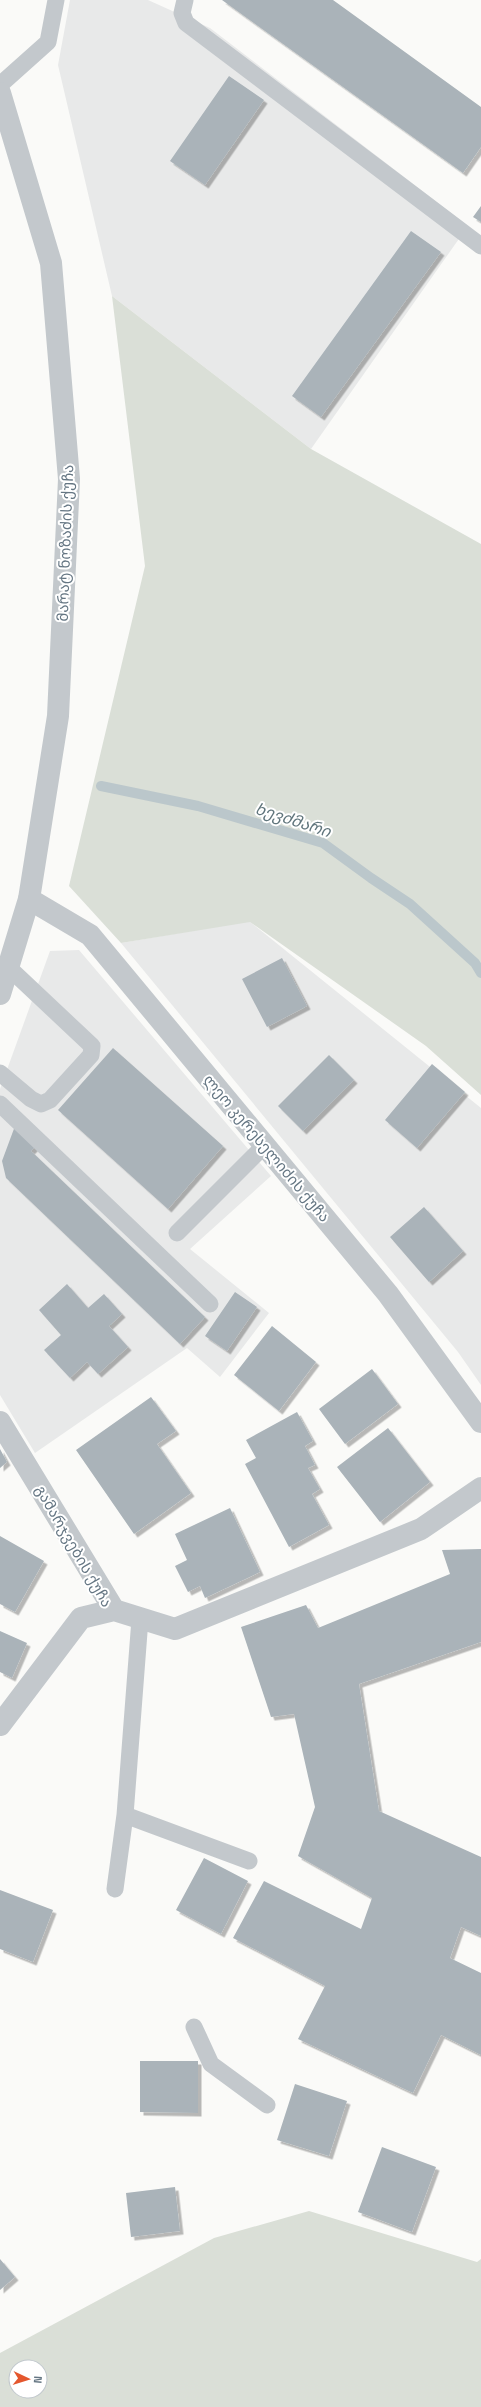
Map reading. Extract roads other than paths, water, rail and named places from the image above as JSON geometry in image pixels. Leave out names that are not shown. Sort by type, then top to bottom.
[{"type":"street","name":"მარატ ნოზაძის ქუჩა","points":[[0,93],[51,263],[69,479],[58,716],[29,899],[0,994]]},
{"type":"street","name":"ლეო კერესელიძის ქუჩა","points":[[29,899],[90,935],[388,1294],[481,1422]]},
{"type":"street","name":"გამარჯვების ქუჩა","points":[[0,1422],[114,1610],[81,1618],[0,1725]]},
{"type":"street","points":[[114,1610],[176,1629],[421,1529],[481,1488]]},
{"type":"lane","points":[[0,85],[48,42],[56,0]]},
{"type":"lane","points":[[185,0],[182,14],[186,23],[481,246]]},
{"type":"lane","points":[[0,1073],[31,1099],[41,1104],[50,1100],[91,1055],[92,1046],[8,966]]},
{"type":"lane","points":[[0,1104],[210,1304]]},
{"type":"lane","points":[[178,1233],[265,1145]]},
{"type":"lane","points":[[115,1889],[125,1815],[140,1619]]},
{"type":"lane","points":[[125,1815],[249,1860]]},
{"type":"lane","points":[[194,2027],[211,2064],[267,2105]]},
{"type":"waterway","name":"ხევძმარი","points":[[101,786],[198,806],[323,843],[410,904],[475,963],[481,973]]}]
